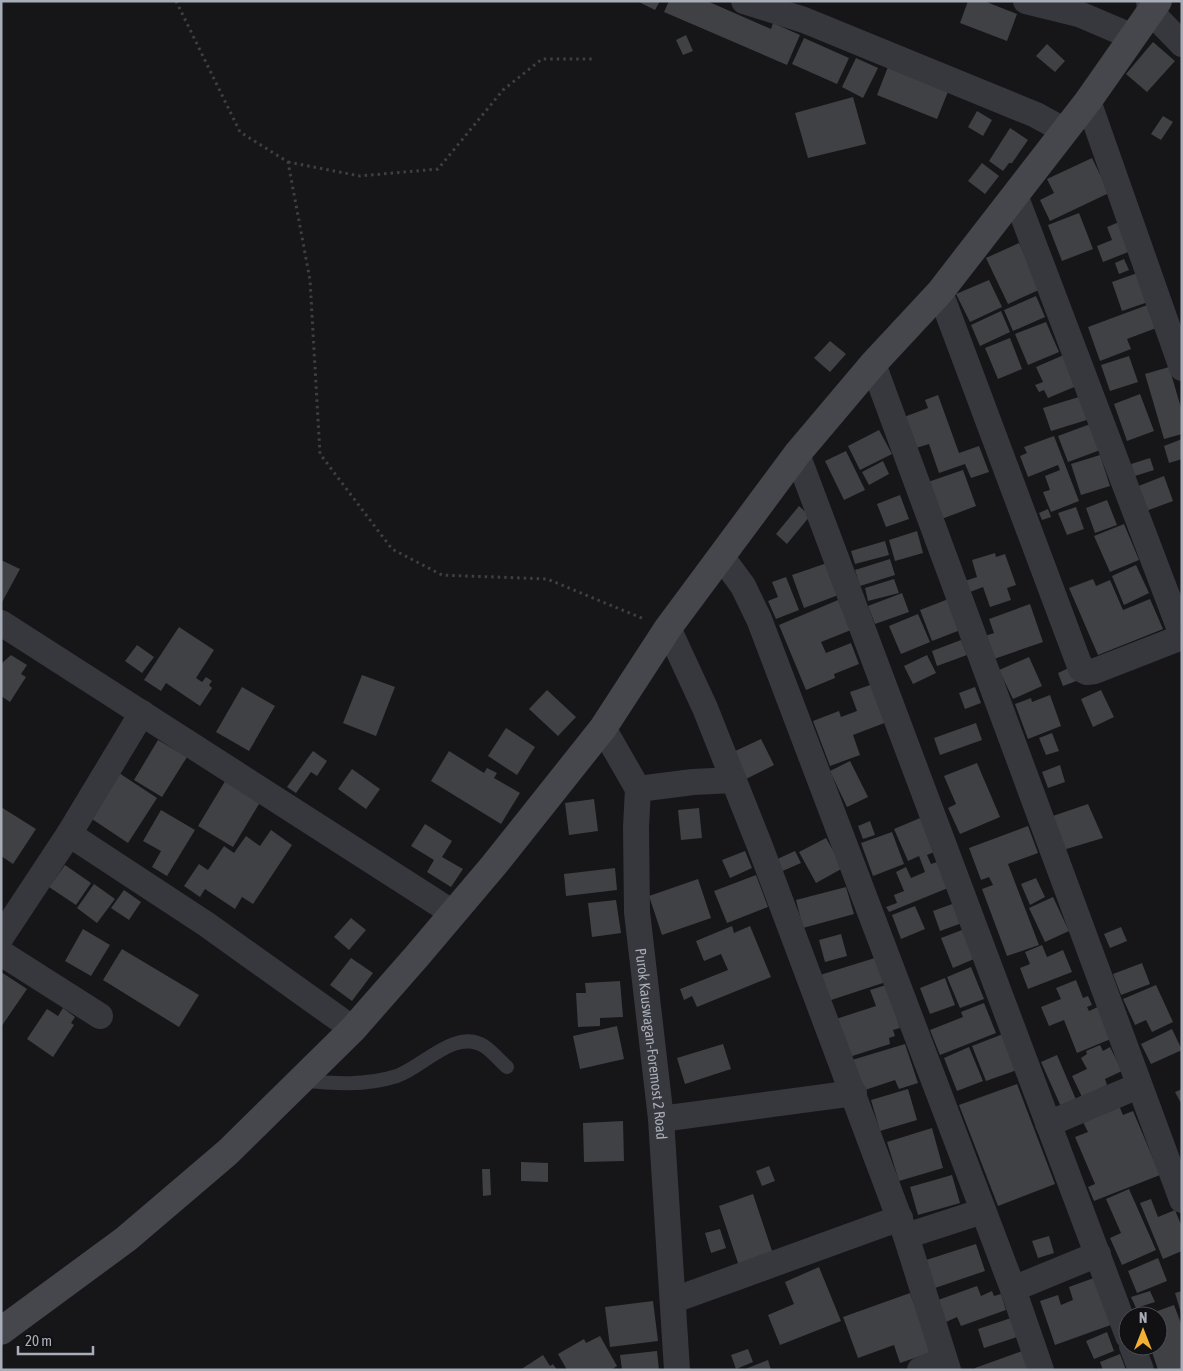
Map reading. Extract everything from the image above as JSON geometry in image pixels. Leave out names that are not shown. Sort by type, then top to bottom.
[{"type":"main road","points":[[1,1331],[133,1233],[228,1152],[353,1029],[453,913],[603,728],[668,628],[797,454],[872,364],[940,292],[1088,101],[1133,37],[1152,5]]},
{"type":"street","points":[[744,1],[806,10],[1036,115],[1064,132]]},
{"type":"street","points":[[1026,1],[1079,14],[1133,37]]},
{"type":"street","points":[[1152,5],[1182,44]]},
{"type":"street","points":[[1088,101],[1182,366]]},
{"type":"street","points":[[940,292],[1081,669],[1087,672],[1096,672],[1182,636],[1015,195]]},
{"type":"street","points":[[872,364],[1138,1086],[1182,1200]]},
{"type":"street","points":[[797,454],[1118,1309]]},
{"type":"street","points":[[722,556],[743,586],[759,619],[1013,1289],[1041,1370]]},
{"type":"street","points":[[1,623],[453,913]]},
{"type":"street","points":[[668,628],[705,708],[734,780],[854,1093],[903,1227],[937,1367]]},
{"type":"street","points":[[1,937],[69,834],[142,713]]},
{"type":"street","points":[[603,728],[638,789],[693,782],[734,780]]},
{"type":"street","name":"Purok Kauswagan-Foremost 2 Road","points":[[638,789],[636,827],[637,912],[661,1119],[677,1370]]},
{"type":"street","points":[[69,834],[206,924],[353,1029]]},
{"type":"street","points":[[1,953],[100,1016]]},
{"type":"street","points":[[1048,1124],[1138,1086]]},
{"type":"street","points":[[661,1119],[854,1093]]},
{"type":"street","points":[[674,1300],[903,1227],[983,1211]]},
{"type":"street","points":[[1013,1289],[1098,1254]]},
{"type":"street","points":[[1136,1356],[1141,1370]]},
{"type":"lane","points":[[301,1080],[330,1084],[363,1084],[399,1075],[452,1045],[467,1042],[484,1046],[507,1068]]},
{"type":"path","points":[[176,1],[240,132],[288,162],[360,176],[438,169],[503,90],[542,59],[594,59]]},
{"type":"path","points":[[288,162],[310,280],[320,454],[392,549],[442,574],[547,580],[668,628]]},
{"type":"building","points":[[637,1],[660,1],[655,10]]},
{"type":"building","points":[[669,1],[707,1],[771,29],[773,23],[800,35],[787,65],[664,12]]},
{"type":"building","points":[[968,1],[984,1],[1017,14],[1007,41],[960,23]]},
{"type":"building","points":[[686,35],[693,51],[683,55],[676,40]]},
{"type":"building","points":[[804,38],[849,58],[837,84],[792,64]]},
{"type":"building","points":[[1153,42],[1175,61],[1147,92],[1126,74]]},
{"type":"building","points":[[1047,44],[1065,61],[1055,72],[1036,56]]},
{"type":"building","points":[[856,58],[878,68],[863,98],[842,87]]},
{"type":"building","points":[[891,59],[951,84],[937,119],[877,95]]},
{"type":"building","points":[[853,97],[866,144],[808,158],[795,113]]},
{"type":"building","points":[[977,111],[992,120],[983,136],[968,127]]},
{"type":"building","points":[[1163,116],[1173,122],[1161,140],[1151,134]]},
{"type":"building","points":[[1010,128],[1028,140],[1012,163],[1009,163],[1003,171],[989,161]]},
{"type":"building","points":[[1092,158],[1109,193],[1050,221],[1040,200],[1054,193],[1047,179]]},
{"type":"building","points":[[982,163],[999,176],[985,194],[968,181]]},
{"type":"building","points":[[1079,213],[1093,249],[1062,261],[1048,225]]},
{"type":"building","points":[[1124,220],[1136,249],[1103,262],[1097,246],[1112,240],[1107,227]]},
{"type":"building","points":[[1019,243],[1041,289],[1008,304],[986,258]]},
{"type":"building","points":[[1124,259],[1129,270],[1119,274],[1115,263]]},
{"type":"building","points":[[1143,271],[1154,300],[1122,311],[1112,282]]},
{"type":"building","points":[[989,280],[1002,307],[970,322],[956,294]]},
{"type":"building","points":[[1036,296],[1045,317],[1013,331],[1004,310]]},
{"type":"building","points":[[1150,304],[1159,327],[1127,339],[1131,349],[1100,361],[1088,327]]},
{"type":"building","points":[[1001,311],[1010,332],[980,346],[971,325]]},
{"type":"building","points":[[1046,322],[1059,352],[1028,365],[1015,334]]},
{"type":"building","points":[[1010,338],[1022,369],[998,379],[985,348]]},
{"type":"building","points":[[830,341],[846,354],[830,372],[814,358]]},
{"type":"building","points":[[1066,354],[1079,385],[1048,398],[1044,390],[1039,392],[1035,385],[1043,382],[1036,367]]},
{"type":"building","points":[[1129,356],[1138,382],[1110,391],[1101,365]]},
{"type":"building","points":[[1169,367],[1182,411],[1182,434],[1164,439],[1145,374]]},
{"type":"building","points":[[1140,394],[1154,431],[1127,441],[1114,404]]},
{"type":"building","points":[[938,395],[959,453],[979,446],[989,472],[971,478],[965,464],[939,473],[929,444],[916,448],[904,417],[928,408],[925,400]]},
{"type":"building","points":[[1082,396],[1090,419],[1051,431],[1043,408]]},
{"type":"building","points":[[1093,423],[1103,449],[1068,462],[1058,436]]},
{"type":"building","points":[[879,430],[892,454],[860,470],[848,446]]},
{"type":"building","points":[[1054,436],[1079,501],[1051,512],[1043,492],[1050,490],[1045,476],[1060,470],[1058,465],[1028,477],[1020,456],[1027,453],[1024,447]]},
{"type":"building","points":[[1182,439],[1182,459],[1169,463],[1164,446]]},
{"type":"building","points":[[846,451],[865,490],[844,500],[825,461]]},
{"type":"building","points":[[1100,455],[1110,486],[1081,495],[1071,464]]},
{"type":"building","points":[[1150,458],[1154,470],[1135,476],[1131,464]]},
{"type":"building","points":[[883,461],[889,474],[869,485],[862,472]]},
{"type":"building","points":[[963,470],[976,506],[939,520],[925,483]]},
{"type":"building","points":[[1164,476],[1173,501],[1146,511],[1136,487]]},
{"type":"building","points":[[900,495],[909,519],[886,527],[877,504]]},
{"type":"building","points":[[1107,500],[1117,525],[1095,533],[1086,508]]},
{"type":"building","points":[[799,506],[810,516],[787,544],[776,534]]},
{"type":"building","points":[[1076,507],[1084,529],[1067,535],[1058,513]]},
{"type":"building","points":[[1048,509],[1051,517],[1042,520],[1039,513]]},
{"type":"building","points":[[1124,524],[1139,560],[1110,572],[1094,536]]},
{"type":"building","points":[[917,531],[923,553],[895,561],[889,540]]},
{"type":"building","points":[[885,541],[889,555],[855,564],[851,551]]},
{"type":"building","points":[[995,553],[996,557],[1005,554],[1016,585],[1007,588],[1011,600],[990,607],[983,587],[970,592],[965,581],[977,577],[972,560]]},
{"type":"building","points":[[890,559],[895,575],[860,586],[855,570]]},
{"type":"building","points":[[1,560],[20,569],[1,604]]},
{"type":"building","points":[[830,562],[841,594],[804,608],[792,575]]},
{"type":"building","points":[[1136,565],[1149,593],[1124,605],[1112,576]]},
{"type":"building","points":[[786,577],[799,610],[776,619],[768,601],[778,597],[772,582]]},
{"type":"building","points":[[894,579],[899,593],[868,601],[865,588]]},
{"type":"building","points":[[1093,579],[1096,586],[1110,580],[1123,610],[1150,599],[1163,629],[1098,655],[1069,588]]},
{"type":"building","points":[[902,593],[909,612],[875,624],[868,606]]},
{"type":"building","points":[[951,598],[963,629],[932,641],[920,610]]},
{"type":"building","points":[[838,600],[851,630],[821,642],[826,653],[851,643],[859,664],[834,674],[835,678],[806,690],[779,625]]},
{"type":"building","points":[[1030,604],[1043,642],[994,659],[985,636],[994,633],[989,619]]},
{"type":"building","points":[[918,614],[930,642],[901,654],[889,626]]},
{"type":"building","points":[[179,627],[214,650],[196,678],[202,682],[206,677],[212,681],[209,685],[212,688],[200,706],[166,683],[161,691],[144,680]]},
{"type":"building","points":[[961,640],[967,655],[937,666],[932,651]]},
{"type":"building","points":[[137,645],[154,657],[142,673],[125,661]]},
{"type":"building","points":[[11,655],[27,665],[21,674],[26,677],[10,702],[1,696],[1,664]]},
{"type":"building","points":[[927,655],[936,673],[913,684],[904,666]]},
{"type":"building","points":[[1029,657],[1042,686],[1013,699],[999,670]]},
{"type":"building","points":[[1073,666],[1079,680],[1063,686],[1058,673]]},
{"type":"building","points":[[362,675],[395,687],[376,736],[343,723]]},
{"type":"building","points":[[873,684],[887,722],[853,735],[860,755],[830,766],[813,721],[839,711],[841,717],[857,711],[850,692]]},
{"type":"building","points":[[242,687],[275,706],[249,751],[216,732]]},
{"type":"building","points":[[975,687],[981,703],[965,709],[959,693]]},
{"type":"building","points":[[547,690],[576,717],[558,736],[529,709]]},
{"type":"building","points":[[1101,690],[1114,717],[1093,727],[1081,699]]},
{"type":"building","points":[[1050,695],[1061,726],[1028,739],[1015,704],[1031,698],[1032,702]]},
{"type":"building","points":[[976,723],[982,740],[940,755],[934,738]]},
{"type":"building","points":[[506,728],[535,747],[517,775],[488,756]]},
{"type":"building","points":[[1052,733],[1059,751],[1046,755],[1039,738]]},
{"type":"building","points":[[761,739],[774,765],[744,780],[731,753]]},
{"type":"building","points":[[158,740],[187,757],[162,797],[134,780]]},
{"type":"building","points":[[313,751],[327,761],[317,776],[311,772],[296,793],[287,787]]},
{"type":"building","points":[[449,751],[484,773],[487,768],[497,773],[494,778],[520,793],[501,824],[431,781]]},
{"type":"building","points":[[850,761],[868,797],[847,807],[830,771]]},
{"type":"building","points":[[977,763],[1000,817],[960,834],[948,808],[956,804],[944,776]]},
{"type":"building","points":[[1060,765],[1065,782],[1048,788],[1042,772]]},
{"type":"building","points":[[352,769],[380,789],[366,809],[338,789]]},
{"type":"building","points":[[116,771],[157,798],[128,843],[86,815]]},
{"type":"building","points":[[227,778],[262,799],[233,847],[198,826]]},
{"type":"building","points":[[594,799],[598,831],[569,835],[565,803]]},
{"type":"building","points":[[1088,804],[1103,838],[1063,850],[1050,817]]},
{"type":"building","points":[[1,807],[36,829],[13,864],[1,856]]},
{"type":"building","points":[[699,808],[702,838],[681,840],[678,810]]},
{"type":"building","points":[[161,810],[195,830],[167,876],[152,867],[161,851],[143,841]]},
{"type":"building","points":[[925,816],[939,850],[927,855],[931,864],[937,862],[948,888],[889,912],[886,907],[897,903],[894,895],[904,891],[896,872],[906,867],[911,878],[925,872],[919,856],[908,861],[894,829]]},
{"type":"building","points":[[870,821],[875,835],[863,839],[858,826]]},
{"type":"building","points":[[425,824],[452,841],[442,857],[463,869],[451,887],[427,872],[434,860],[411,846]]},
{"type":"building","points":[[1028,826],[1038,853],[1008,864],[1039,945],[1007,956],[982,889],[993,885],[989,877],[981,880],[969,848]]},
{"type":"building","points":[[271,830],[292,845],[253,904],[242,897],[235,909],[205,889],[200,897],[184,886],[199,864],[208,870],[224,846],[234,853],[246,836],[260,846]]},
{"type":"building","points":[[892,832],[904,864],[873,876],[861,843]]},
{"type":"building","points":[[826,838],[843,868],[816,883],[799,852]]},
{"type":"building","points":[[745,851],[752,868],[730,878],[722,860]]},
{"type":"building","points":[[795,851],[801,863],[778,873],[773,861]]},
{"type":"building","points":[[65,865],[91,883],[76,905],[49,887]]},
{"type":"building","points":[[615,868],[617,890],[566,896],[564,874]]},
{"type":"building","points":[[756,875],[768,907],[727,923],[714,891]]},
{"type":"building","points":[[1036,878],[1045,897],[1030,905],[1021,884]]},
{"type":"building","points":[[698,879],[711,918],[662,935],[649,896]]},
{"type":"building","points":[[94,884],[115,899],[97,923],[77,908]]},
{"type":"building","points":[[846,887],[854,914],[803,928],[796,900]]},
{"type":"building","points":[[124,890],[141,902],[129,920],[111,908]]},
{"type":"building","points":[[1053,897],[1069,931],[1045,942],[1029,908]]},
{"type":"building","points":[[616,900],[621,933],[592,937],[588,903]]},
{"type":"building","points":[[955,903],[962,923],[940,931],[933,911]]},
{"type":"building","points":[[915,906],[925,929],[901,939],[892,915]]},
{"type":"building","points":[[351,918],[366,930],[349,950],[334,937]]},
{"type":"building","points":[[732,926],[734,933],[750,926],[771,977],[697,1007],[692,996],[684,1000],[680,989],[728,970],[721,954],[704,961],[696,941]]},
{"type":"building","points":[[1121,927],[1127,941],[1110,948],[1104,934]]},
{"type":"building","points":[[83,929],[110,945],[91,976],[65,961]]},
{"type":"building","points":[[962,930],[974,959],[953,968],[941,938]]},
{"type":"building","points":[[841,934],[847,956],[825,962],[819,940]]},
{"type":"building","points":[[1042,945],[1047,957],[1063,950],[1072,972],[1028,989],[1020,968],[1030,964],[1025,952]]},
{"type":"building","points":[[122,949],[199,995],[179,1027],[103,980]]},
{"type":"building","points":[[878,957],[886,982],[828,1001],[820,975]]},
{"type":"building","points":[[351,958],[373,973],[352,1001],[330,985]]},
{"type":"building","points":[[1142,963],[1150,984],[1121,995],[1113,974]]},
{"type":"building","points":[[971,967],[984,999],[960,1008],[947,977]]},
{"type":"building","points":[[1,972],[27,989],[1,1027]]},
{"type":"building","points":[[945,978],[955,1005],[930,1014],[920,988]]},
{"type":"building","points":[[1076,980],[1083,998],[1088,996],[1092,1005],[1087,1007],[1089,1011],[1100,1006],[1113,1038],[1077,1053],[1064,1020],[1049,1026],[1041,1007],[1061,999],[1056,988]]},
{"type":"building","points":[[620,981],[623,1017],[600,1018],[600,1026],[578,1027],[576,993],[586,993],[585,983]]},
{"type":"building","points":[[886,985],[900,1028],[893,1030],[895,1036],[889,1038],[890,1044],[849,1057],[836,1019],[876,1006],[870,990]]},
{"type":"building","points":[[1156,985],[1173,1022],[1152,1032],[1146,1020],[1135,1025],[1123,999]]},
{"type":"building","points":[[984,1003],[996,1033],[940,1055],[930,1030],[963,1017],[961,1012]]},
{"type":"building","points":[[63,1008],[75,1017],[71,1023],[74,1025],[53,1057],[27,1039],[47,1009],[58,1016]]},
{"type":"building","points":[[617,1026],[624,1059],[580,1069],[573,1036]]},
{"type":"building","points":[[1172,1029],[1182,1050],[1151,1064],[1141,1044]]},
{"type":"building","points":[[1003,1034],[1017,1070],[986,1081],[972,1046]]},
{"type":"building","points":[[723,1044],[731,1069],[685,1084],[677,1058]]},
{"type":"building","points":[[905,1044],[918,1083],[899,1089],[895,1080],[862,1091],[852,1060]]},
{"type":"building","points":[[1100,1045],[1103,1051],[1110,1047],[1122,1071],[1105,1079],[1107,1085],[1082,1097],[1072,1076],[1087,1069],[1081,1058],[1087,1054],[1086,1051]]},
{"type":"building","points":[[969,1047],[983,1081],[957,1091],[944,1058]]},
{"type":"building","points":[[1057,1055],[1077,1102],[1062,1109],[1041,1062]]},
{"type":"building","points":[[1017,1084],[1055,1184],[998,1206],[959,1105]]},
{"type":"building","points":[[908,1089],[917,1120],[880,1131],[871,1100]]},
{"type":"building","points":[[1182,1089],[1182,1105],[1175,1092]]},
{"type":"building","points":[[1118,1103],[1123,1115],[1133,1111],[1160,1175],[1094,1201],[1088,1187],[1095,1184],[1075,1137],[1088,1132],[1081,1118]]},
{"type":"building","points":[[623,1121],[624,1161],[584,1162],[583,1123]]},
{"type":"building","points":[[932,1128],[943,1168],[899,1181],[887,1142]]},
{"type":"building","points":[[521,1162],[548,1163],[548,1182],[521,1181]]},
{"type":"building","points":[[769,1166],[775,1181],[762,1186],[756,1171]]},
{"type":"building","points":[[482,1169],[490,1169],[491,1195],[483,1196]]},
{"type":"building","points":[[952,1175],[960,1203],[918,1215],[910,1187]]},
{"type":"building","points":[[1129,1189],[1156,1250],[1122,1265],[1110,1238],[1121,1233],[1106,1199]]},
{"type":"building","points":[[753,1194],[773,1254],[739,1266],[719,1206]]},
{"type":"building","points":[[1151,1199],[1158,1217],[1175,1210],[1182,1227],[1182,1251],[1163,1259],[1140,1203]]},
{"type":"building","points":[[720,1229],[726,1248],[711,1253],[705,1233]]},
{"type":"building","points":[[1049,1236],[1054,1253],[1038,1258],[1032,1241]]},
{"type":"building","points":[[976,1244],[985,1271],[932,1289],[923,1261]]},
{"type":"building","points":[[1158,1258],[1167,1281],[1137,1293],[1128,1271]]},
{"type":"building","points":[[819,1267],[841,1321],[780,1345],[768,1315],[794,1304],[785,1282]]},
{"type":"building","points":[[1102,1275],[1118,1322],[1055,1345],[1040,1301],[1058,1295],[1061,1305],[1073,1300],[1069,1287]]},
{"type":"building","points":[[977,1286],[981,1296],[992,1291],[994,1296],[1001,1294],[1006,1310],[961,1326],[957,1317],[946,1322],[938,1300]]},
{"type":"building","points":[[1150,1291],[1155,1302],[1135,1306],[1131,1297]]},
{"type":"building","points":[[1182,1291],[1182,1313],[1181,1313],[1175,1293]]},
{"type":"building","points":[[910,1293],[932,1352],[900,1363],[894,1345],[858,1358],[843,1317]]},
{"type":"building","points":[[653,1301],[658,1341],[610,1347],[605,1307]]},
{"type":"building","points":[[1174,1305],[1182,1326],[1182,1370],[1158,1370],[1153,1356],[1168,1356],[1168,1307]]},
{"type":"building","points":[[1011,1318],[1017,1337],[984,1348],[978,1329]]},
{"type":"building","points":[[1107,1332],[1114,1351],[1094,1359],[1086,1341]]},
{"type":"building","points":[[600,1336],[617,1366],[611,1370],[567,1370],[558,1354],[584,1339],[586,1343]]},
{"type":"building","points":[[748,1349],[753,1362],[736,1369],[731,1355]]},
{"type":"building","points":[[1025,1350],[1032,1370],[975,1370],[975,1368]]},
{"type":"building","points":[[657,1351],[659,1370],[622,1370],[620,1355]]},
{"type":"building","points":[[543,1355],[550,1366],[553,1364],[557,1370],[520,1370]]},
{"type":"building","points":[[1118,1355],[1121,1356],[1126,1370],[1103,1370],[1100,1362]]},
{"type":"building","points":[[768,1360],[771,1370],[743,1370]]}]
